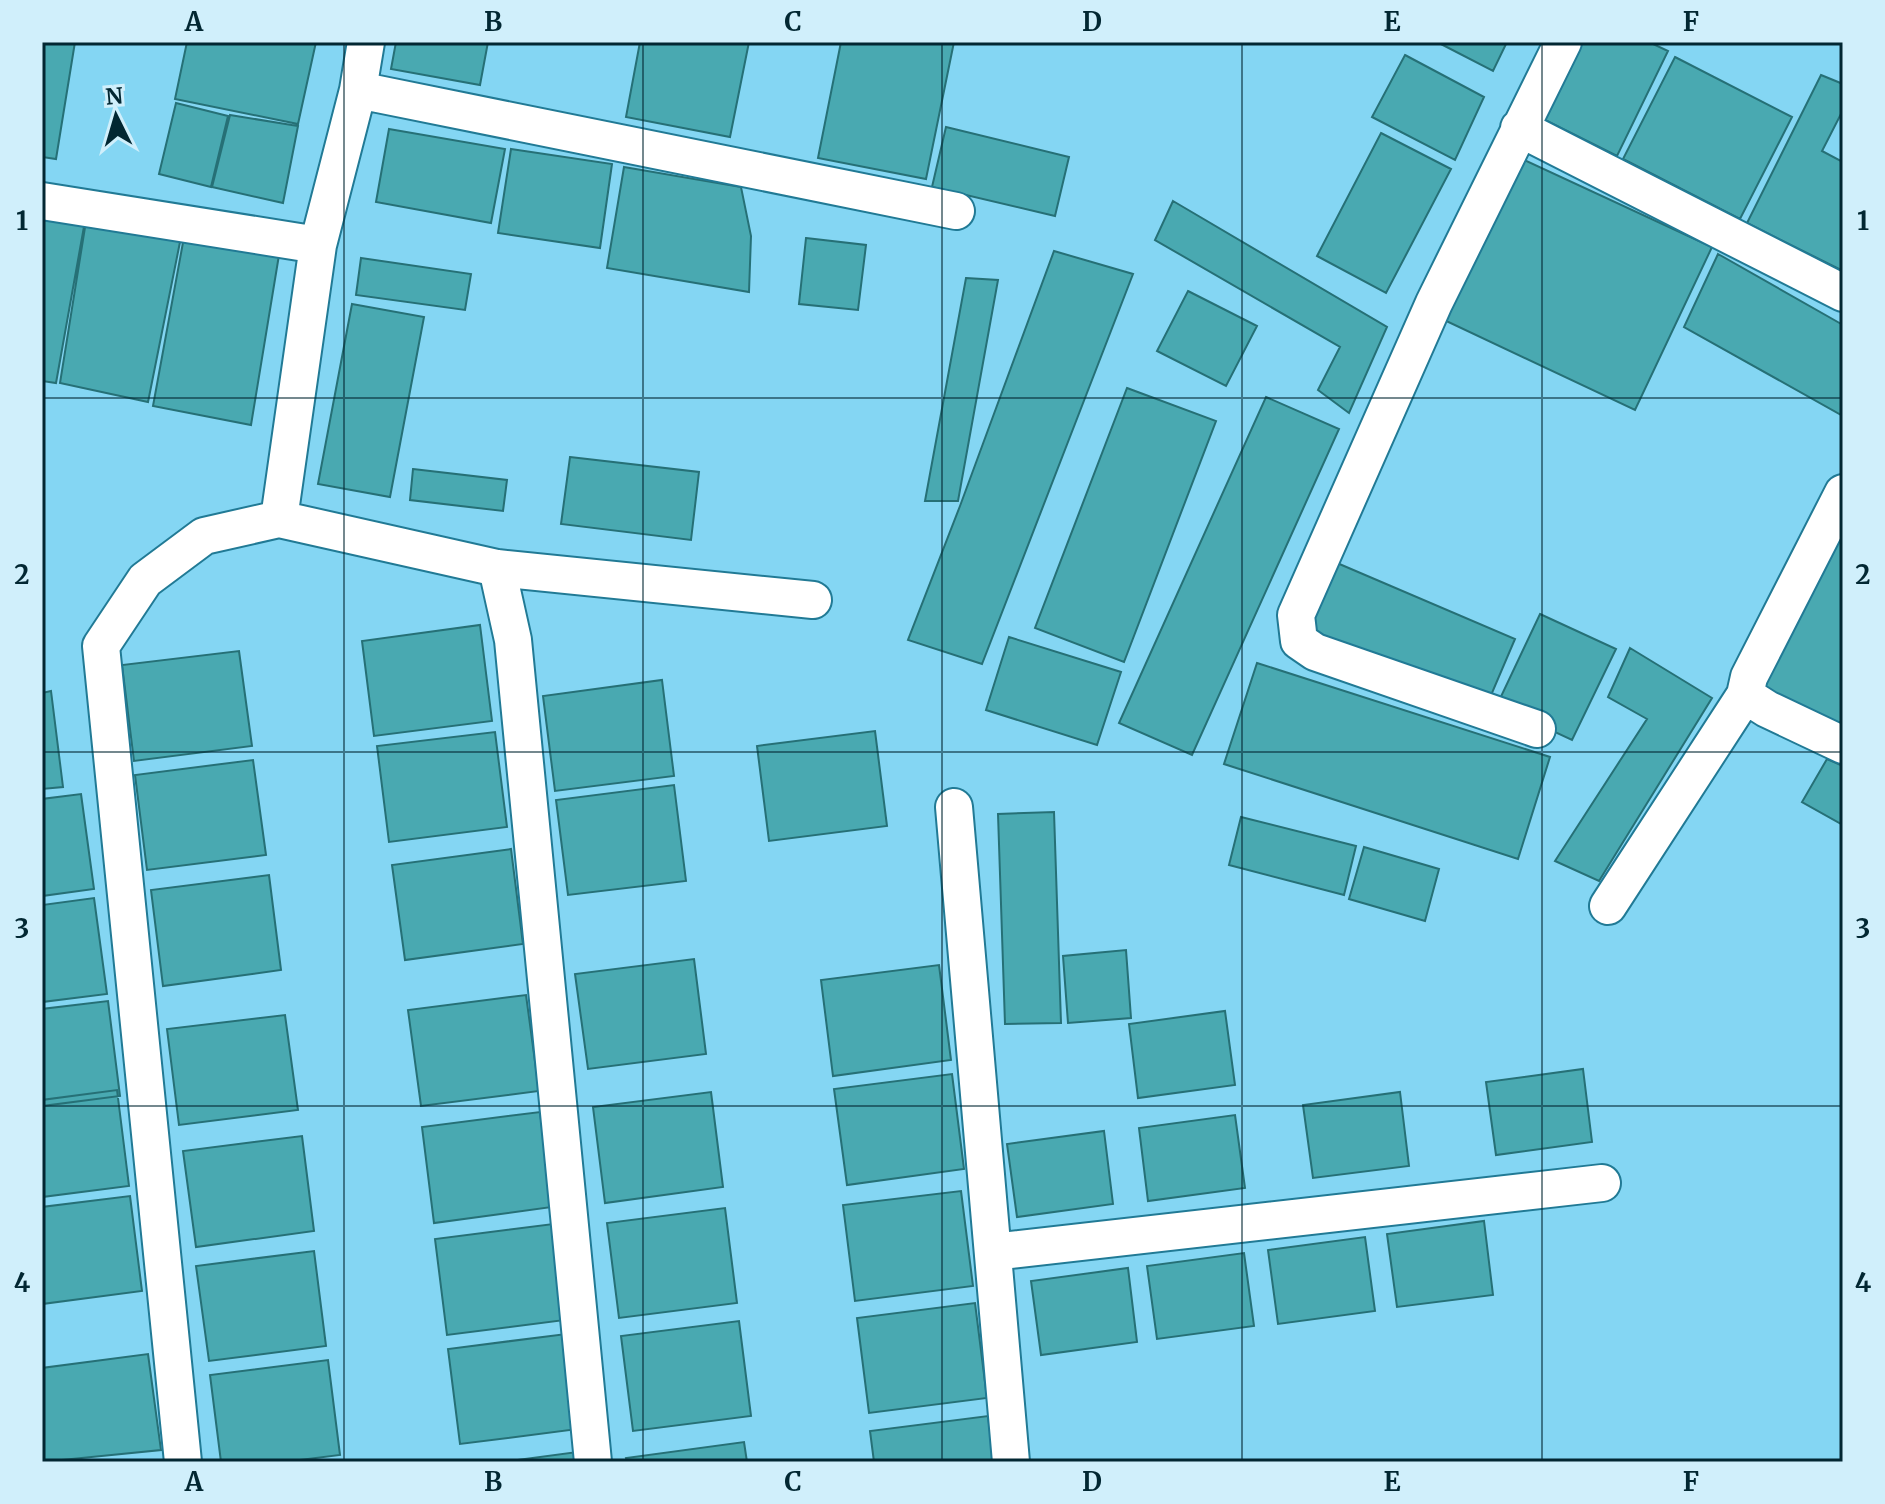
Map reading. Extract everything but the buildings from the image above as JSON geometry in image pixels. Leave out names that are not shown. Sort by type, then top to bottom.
[{"type":"street","points":[[279,519],[318,245],[358,90],[366,42]]},
{"type":"street","points":[[1537,729],[1315,652],[1299,641],[1296,615],[1434,303],[1563,42]]},
{"type":"street","points":[[358,90],[956,211]]},
{"type":"street","points":[[1519,128],[1843,293]]},
{"type":"street","points":[[42,201],[318,245]]},
{"type":"street","points":[[1608,906],[1745,695],[1749,677],[1843,493]]},
{"type":"street","points":[[183,1462],[101,646],[145,580],[204,536],[279,519],[497,568],[813,600]]},
{"type":"street","points":[[497,568],[513,640],[593,1462]]},
{"type":"street","points":[[1745,695],[1767,709],[1843,745]]},
{"type":"street","points":[[954,807],[1011,1462]]},
{"type":"street","points":[[993,1252],[1602,1183]]}]
